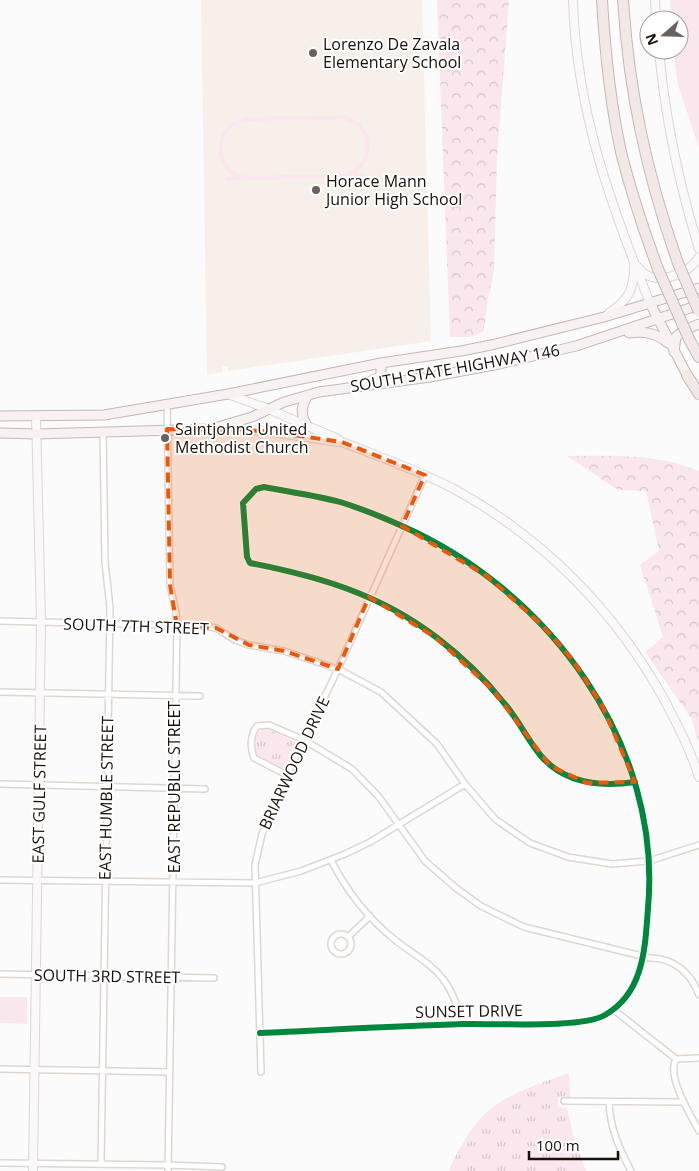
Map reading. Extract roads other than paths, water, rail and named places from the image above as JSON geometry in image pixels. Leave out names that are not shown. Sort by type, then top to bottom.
[{"type":"highway","points":[[602,0],[608,70],[621,151],[631,190],[658,269],[699,357]]},
{"type":"highway","points":[[623,0],[629,66],[643,147],[657,201],[678,263],[699,312]]},
{"type":"highway","points":[[687,376],[699,395]]},
{"type":"main road","points":[[573,0],[579,75],[590,132],[603,177],[650,303],[687,376]]},
{"type":"main road","points":[[660,60],[671,140],[681,186],[699,249]]},
{"type":"main road","points":[[634,262],[647,277],[655,279],[665,278],[690,268],[699,257]]},
{"type":"main road","points":[[604,316],[624,302],[630,293],[633,283],[634,262]]},
{"type":"main road","name":"SOUTH STATE HIGHWAY 146","points":[[0,416],[104,414],[228,394],[380,363],[491,345],[604,316],[699,288]]},
{"type":"main road","name":"SOUTH STATE HIGHWAY 146","points":[[0,433],[36,434],[211,429],[252,417],[284,402],[308,395],[430,377],[499,364],[576,346],[611,336],[699,305]]},
{"type":"main road","points":[[672,349],[676,337],[684,330],[699,324]]},
{"type":"main road","points":[[611,336],[649,332],[659,336],[672,349]]},
{"type":"main road","points":[[354,387],[378,378],[381,374],[380,363]]},
{"type":"main road","points":[[228,394],[425,475],[462,494],[510,525],[557,563],[596,602],[628,642],[659,691],[686,744],[699,777]]},
{"type":"main road","points":[[307,426],[303,418],[302,405],[308,395]]},
{"type":"main road","name":"EAST GULF STREET","points":[[33,1167],[41,693],[36,416]]},
{"type":"main road","points":[[211,429],[266,431],[342,442]]},
{"type":"street","name":"EAST REPUBLIC STREET","points":[[166,404],[170,585],[177,626],[168,1168]]},
{"type":"street","name":"EAST HUMBLE STREET","points":[[101,1164],[110,608],[105,562],[103,432]]},
{"type":"street","name":"BRIARWOOD DRIVE","points":[[261,1072],[255,865],[262,834],[287,775],[338,669],[425,475]]},
{"type":"street","name":"SUNSET DRIVE","points":[[260,1033],[464,1024],[566,1023],[602,1018],[620,1006],[632,989],[644,956],[649,902],[649,861],[643,813],[635,782],[602,705],[572,660],[542,625],[487,576],[447,549],[402,526],[340,502],[264,487],[256,489],[243,503],[247,557],[250,563],[329,581],[369,597]]},
{"type":"street","points":[[369,597],[401,613],[436,637],[475,670],[505,703],[530,741],[550,766],[562,774],[587,782],[608,785],[635,782]]},
{"type":"street","name":"SOUTH 7TH STREET","points":[[0,621],[109,622],[216,628],[235,640],[249,645],[284,651],[338,669],[381,692],[437,744],[465,784],[495,819],[520,837],[537,846],[568,858],[620,864],[649,861],[699,845]]},
{"type":"street","points":[[0,692],[200,696]]},
{"type":"street","points":[[287,775],[254,758],[252,754],[252,736],[257,726],[269,725],[304,740],[352,769],[379,797],[425,861],[456,888],[494,913],[524,927],[644,956],[661,958],[677,966],[690,977],[699,996]]},
{"type":"street","points":[[0,784],[205,789]]},
{"type":"street","points":[[0,880],[255,883],[301,871],[370,842],[465,784]]},
{"type":"street","points":[[331,860],[340,877],[370,916],[393,939],[441,976],[449,988],[464,1024]]},
{"type":"street","points":[[348,938],[370,916]]},
{"type":"street","name":"SOUTH 3RD STREET","points":[[0,974],[214,978]]},
{"type":"street","points":[[614,1010],[676,1059],[699,1058]]},
{"type":"street","points":[[676,1059],[674,1062],[675,1073],[683,1102],[699,1131]]},
{"type":"street","points":[[0,1069],[170,1072]]},
{"type":"street","points":[[564,1101],[683,1102]]},
{"type":"street","points":[[609,1102],[610,1119],[614,1135],[631,1171]]},
{"type":"street","points":[[0,1163],[33,1167],[101,1164],[168,1168],[222,1168]]},
{"type":"place","name":"Lorenzo De Zavala Elementary School","points":[[313,53]]},
{"type":"place","name":"Horace Mann Junior High School","points":[[316,190]]},
{"type":"place","name":"Saintjohns United Methodist Church","points":[[165,438]]}]
